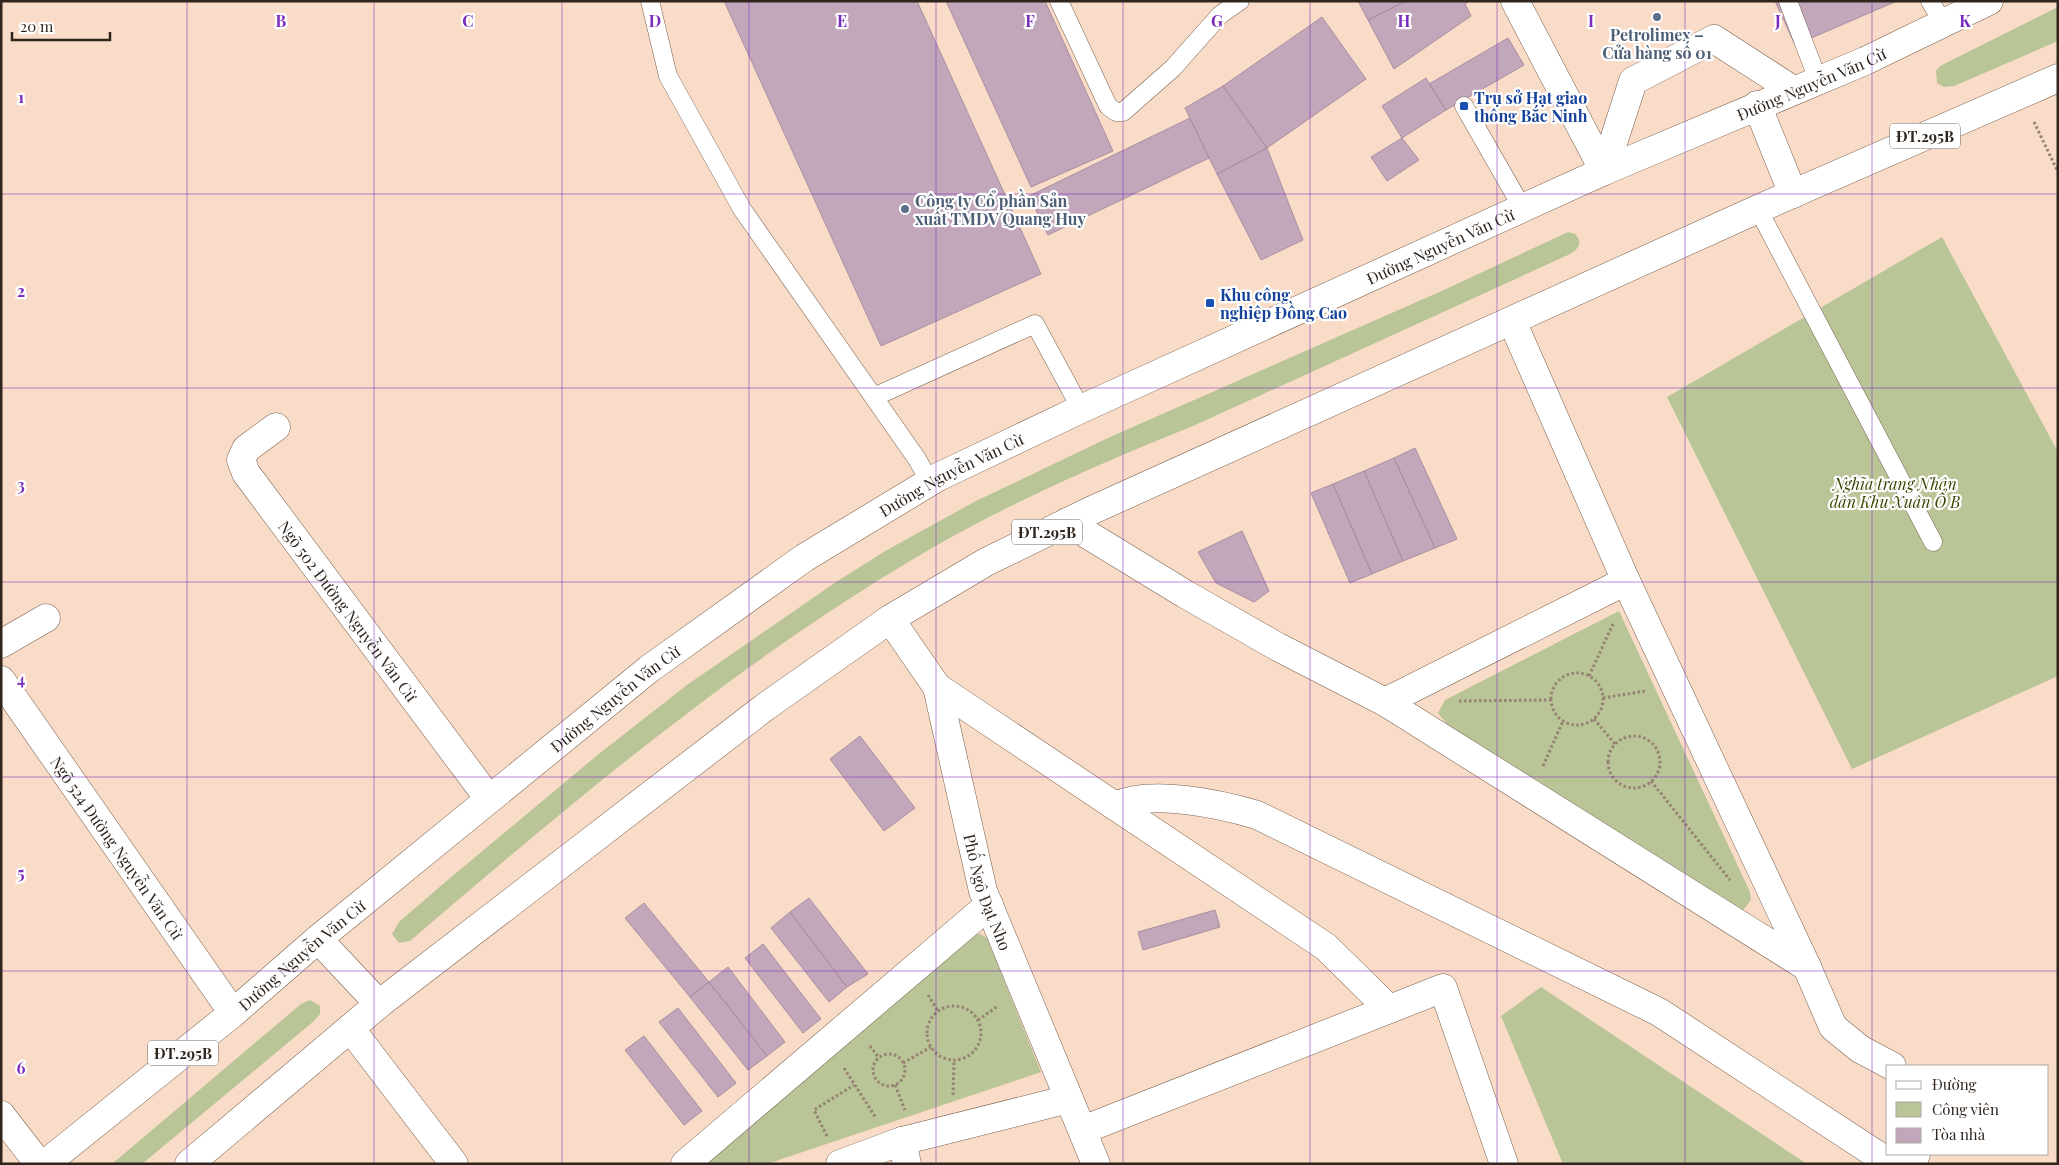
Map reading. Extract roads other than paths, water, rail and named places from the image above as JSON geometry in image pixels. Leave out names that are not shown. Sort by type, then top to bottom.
[{"type":"street","points":[[1515,1],[1604,171]]},
{"type":"street","name":"Đường Nguyễn Văn Cừ","points":[[45,1164],[233,1013],[318,939],[648,669],[804,558],[930,482],[1081,409],[1604,171],[1805,85],[1936,12],[1989,1]]},
{"type":"street","points":[[1604,171],[1633,80],[1714,39],[1805,85]]},
{"type":"street","name":"ĐT.295B","points":[[189,1164],[379,1004],[765,707],[890,619],[986,562],[1066,522],[1758,209],[2058,78]]},
{"type":"street","points":[[1757,105],[1793,194]]},
{"type":"street","points":[[1512,321],[1626,581],[1807,967],[1833,1027],[1860,1049],[1890,1065]]},
{"type":"street","name":"Ngõ 502 Đường Nguyễn Văn Cừ","points":[[276,427],[246,449],[242,460],[246,473],[489,798]]},
{"type":"street","points":[[1066,522],[1270,642],[1385,702],[1807,967]]},
{"type":"street","points":[[1385,702],[1626,581]]},
{"type":"street","points":[[1,644],[46,618]]},
{"type":"street","name":"Phố Ngô Đạt Nho","points":[[890,619],[938,687],[983,891],[1096,1164]]},
{"type":"street","name":"Ngõ 524 Đường Nguyễn Văn Cừ","points":[[1,680],[233,1013]]},
{"type":"street","points":[[938,687],[1326,947],[1389,1009]]},
{"type":"street","points":[[1115,806],[1126,800],[1186,800],[1224,805],[1258,815],[1659,1012],[1891,1164]]},
{"type":"street","points":[[685,1164],[989,905]]},
{"type":"street","points":[[318,939],[379,1004]]},
{"type":"street","points":[[1083,1130],[1443,988],[1504,1164]]},
{"type":"street","points":[[350,1028],[454,1164]]},
{"type":"street","points":[[840,1164],[904,1153],[1069,1098]]},
{"type":"street","points":[[1,1115],[39,1164]]},
{"type":"lane","points":[[650,1],[668,76],[742,209],[917,459],[930,482]]},
{"type":"lane","points":[[1060,1],[1108,106],[1116,112],[1123,112],[1158,83],[1220,15],[1240,1]]},
{"type":"lane","points":[[1788,1],[1805,85]]},
{"type":"lane","points":[[1464,106],[1523,209]]},
{"type":"lane","points":[[1758,209],[1933,542]]},
{"type":"lane","points":[[874,397],[1035,324],[1081,409]]},
{"type":"place","name":"Petrolimex – Cửa hàng số 01","points":[[1657,17]]},
{"type":"place","name":"Trụ sở Hạt giao thông Bắc Ninh","points":[[1464,106]]},
{"type":"place","name":"Công ty Cổ phần Sản xuất TMDV Quang Huy","points":[[905,209]]},
{"type":"place","name":"Khu công nghiệp Đồng Cao","points":[[1210,303]]},
{"type":"park label","name":"Nghĩa trang Nhân dân Khu Xuân Ổ B","points":[[1895,492]]}]
